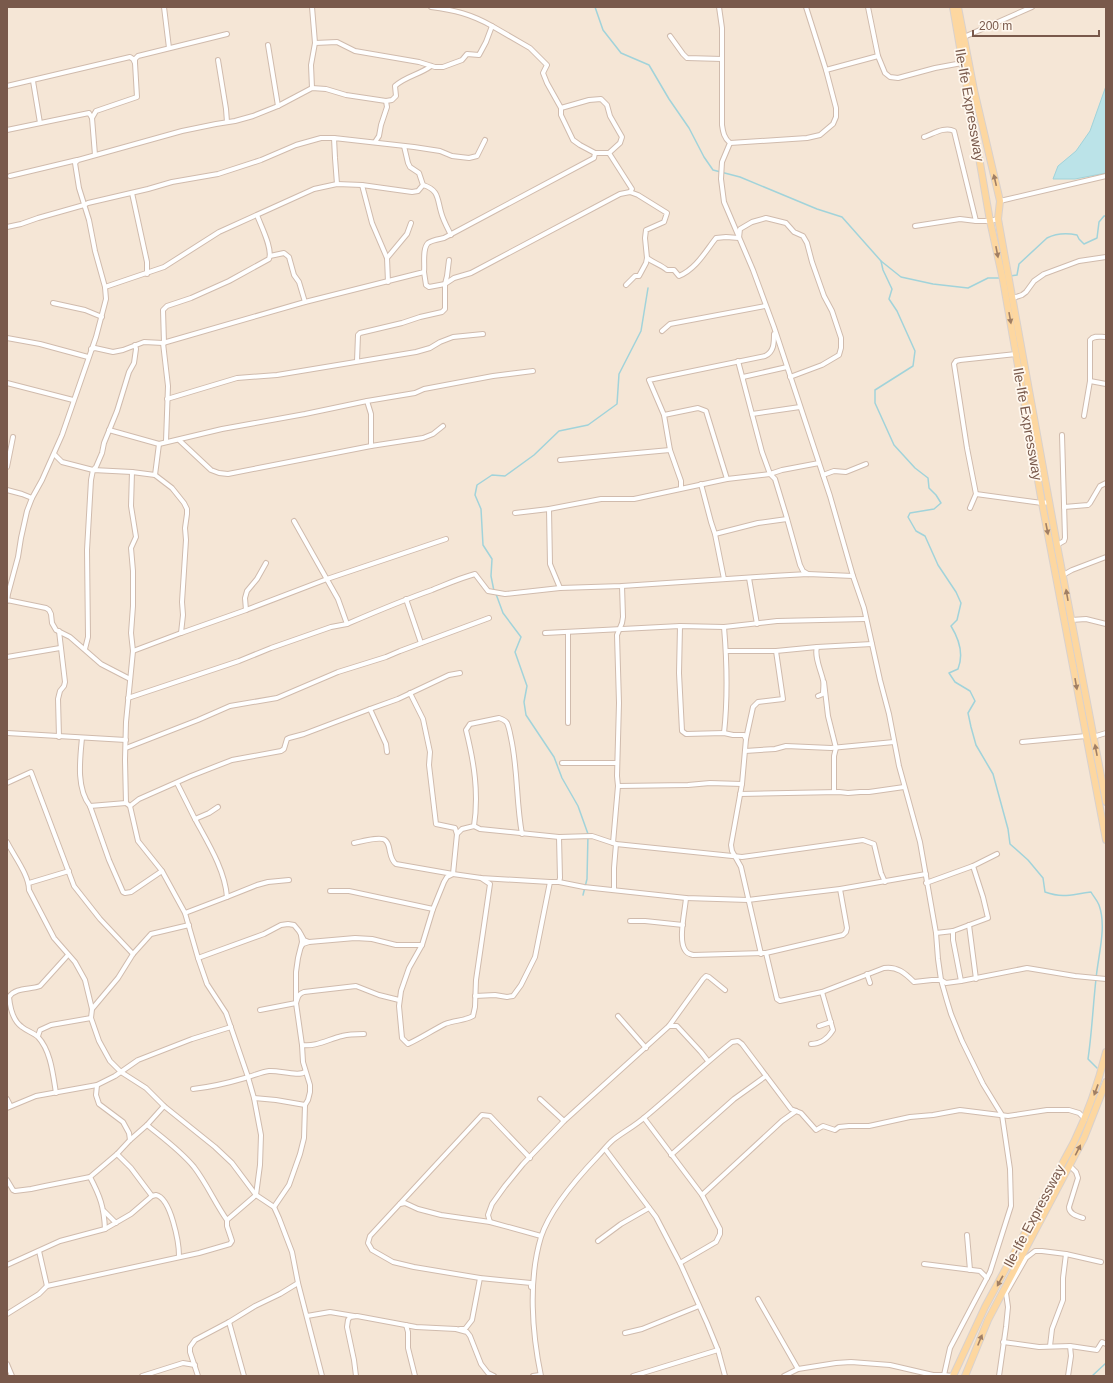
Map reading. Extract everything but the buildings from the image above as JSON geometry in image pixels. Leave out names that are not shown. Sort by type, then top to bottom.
[{"type":"main road","name":"Ile-Ife Expressway","points":[[953,7],[990,221],[1013,298],[1071,620],[1086,736],[1106,840]]},
{"type":"main road","name":"Ile-Ife Expressway","points":[[958,7],[974,90],[1000,201],[998,219],[1016,354],[1042,503],[1106,802]]},
{"type":"main road","points":[[963,71],[970,70]]},
{"type":"main road","points":[[967,91],[974,90]]},
{"type":"main road","points":[[994,235],[1001,234]]},
{"type":"main road","name":"Ile-Ife Expressway","points":[[953,1376],[986,1307],[1085,1119],[1100,1079],[1106,1052]]},
{"type":"main road","name":"Ile-Ife Expressway","points":[[965,1376],[988,1320],[1084,1138],[1106,1082]]},
{"type":"street","points":[[164,7],[169,48]]},
{"type":"street","points":[[312,7],[315,43],[312,65],[312,88]]},
{"type":"street","points":[[430,7],[454,10],[478,18],[530,48],[547,66],[544,73],[545,78],[561,108],[561,115],[573,140],[595,153],[609,154],[620,143],[622,137],[610,116],[607,105],[601,99],[589,100],[561,108]]},
{"type":"street","points":[[719,7],[722,28],[722,125],[723,134],[726,140],[730,143],[807,138],[820,135],[833,124],[836,117],[836,108],[826,70],[806,7]]},
{"type":"street","points":[[868,7],[878,56],[885,73],[890,77],[898,78],[962,63]]},
{"type":"street","points":[[964,37],[1032,7]]},
{"type":"street","points":[[315,43],[337,42],[356,51],[443,67],[462,60],[467,54],[479,55],[492,26]]},
{"type":"street","points":[[92,118],[96,111],[138,97],[135,59],[138,56],[227,34]]},
{"type":"street","points":[[670,36],[687,58],[722,59]]},
{"type":"street","points":[[268,45],[278,106]]},
{"type":"street","points":[[826,70],[878,56]]},
{"type":"street","points":[[7,86],[130,57],[135,63]]},
{"type":"street","points":[[218,60],[227,122]]},
{"type":"street","points":[[10,176],[78,160],[182,132],[253,116],[278,106],[312,88],[326,88],[346,95],[386,101],[392,100],[396,96],[395,86],[404,78],[423,72],[431,66]]},
{"type":"street","points":[[33,81],[40,123]]},
{"type":"street","points":[[375,142],[379,136],[387,107],[386,101]]},
{"type":"street","points":[[7,130],[87,112],[91,114],[92,118],[95,155]]},
{"type":"street","points":[[924,137],[945,129],[954,131],[976,221]]},
{"type":"street","points":[[7,227],[88,203],[172,182],[218,174],[261,160],[296,145],[321,138],[375,142],[440,151],[452,156],[469,158],[477,156],[485,140]]},
{"type":"street","points":[[334,138],[337,184]]},
{"type":"street","points":[[730,143],[723,157],[721,179],[724,202],[753,270],[774,327],[830,496],[866,619],[889,714],[904,787],[919,837],[936,933],[941,980],[951,1014],[962,1041],[983,1084],[1002,1115],[1010,1169],[1011,1206],[1005,1229],[990,1272],[950,1348],[944,1375]]},
{"type":"street","points":[[404,146],[408,163],[410,167],[419,173],[423,185]]},
{"type":"street","points":[[595,153],[594,158],[451,235],[429,242],[426,246],[425,252],[424,272],[426,285],[430,287],[445,284],[454,278],[472,273],[620,194],[630,192],[652,203],[667,213],[664,222],[646,230],[646,263],[638,276],[635,276],[626,285]]},
{"type":"street","points":[[609,154],[632,189],[630,192]]},
{"type":"street","points":[[78,160],[75,163],[75,167],[79,188],[89,220],[95,251],[105,287],[106,300],[102,317],[54,454],[32,498],[23,526],[18,557],[9,581],[7,601],[46,608],[52,614],[54,628],[70,637],[101,664],[130,679]]},
{"type":"street","points":[[1000,201],[1106,176]]},
{"type":"street","points":[[105,287],[164,267],[219,232],[314,189],[337,184],[362,185],[412,192],[418,191],[423,185]]},
{"type":"street","points":[[362,185],[372,223],[387,258],[388,282]]},
{"type":"street","points":[[423,185],[436,192],[442,216],[451,235]]},
{"type":"street","points":[[132,193],[147,262],[147,274]]},
{"type":"street","points":[[166,441],[168,432],[166,399],[168,386],[163,310],[166,306],[191,298],[229,281],[267,261],[270,256],[268,245],[257,215]]},
{"type":"street","points":[[739,238],[740,229],[752,222],[766,218],[786,223],[794,232],[803,236],[807,244],[812,262],[839,333],[842,348],[840,355],[822,365],[790,377]]},
{"type":"street","points":[[915,226],[960,219],[990,221],[998,219]]},
{"type":"street","points":[[387,258],[407,234],[411,223]]},
{"type":"street","points":[[647,258],[667,270],[674,270],[679,276],[687,273],[699,261],[716,238],[739,238]]},
{"type":"street","points":[[270,256],[284,253],[289,257],[294,275],[299,282],[304,302]]},
{"type":"street","points":[[1013,298],[1022,295],[1034,280],[1044,274],[1079,260],[1106,257]]},
{"type":"street","points":[[357,361],[358,335],[360,333],[442,312],[445,309],[445,284],[449,260]]},
{"type":"street","points":[[91,349],[95,348],[113,352],[144,342],[164,343],[304,302],[424,272]]},
{"type":"street","points":[[53,303],[85,310],[102,317]]},
{"type":"street","points":[[662,331],[670,324],[765,306]]},
{"type":"street","points":[[681,488],[681,481],[670,450],[664,415],[649,380],[768,355],[774,343],[774,327]]},
{"type":"street","points":[[166,399],[237,378],[277,374],[416,352],[430,348],[453,337],[483,334]]},
{"type":"street","points":[[1084,416],[1090,381],[1090,340],[1095,337],[1106,337]]},
{"type":"street","points":[[7,338],[40,344],[88,357]]},
{"type":"street","points":[[85,650],[88,637],[87,550],[91,480],[93,470],[96,467],[102,453],[109,430],[118,411],[129,372],[134,364],[136,349],[135,345]]},
{"type":"street","points":[[970,508],[976,494],[954,364],[960,360],[1016,354]]},
{"type":"street","points":[[738,362],[770,474],[775,479],[800,565],[803,571],[808,574]]},
{"type":"street","points":[[742,379],[743,377],[787,367]]},
{"type":"street","points":[[109,430],[159,444],[166,441],[179,440],[222,429],[367,401],[415,394],[424,390],[493,376],[533,371]]},
{"type":"street","points":[[1090,381],[1106,384]]},
{"type":"street","points":[[7,383],[73,400]]},
{"type":"street","points":[[367,401],[371,414],[372,446]]},
{"type":"street","points":[[752,414],[800,407]]},
{"type":"street","points":[[664,415],[698,408],[706,411],[727,479]]},
{"type":"street","points":[[179,440],[211,470],[228,474],[372,446],[423,438],[433,434],[443,426]]},
{"type":"street","points":[[1057,545],[1064,541],[1065,538],[1062,436]]},
{"type":"street","points":[[7,467],[13,437]]},
{"type":"street","points":[[155,475],[159,444]]},
{"type":"street","points":[[560,460],[670,450]]},
{"type":"street","points":[[54,454],[62,462],[93,470],[155,475],[172,488],[184,503],[187,509],[181,633]]},
{"type":"street","points":[[515,513],[549,509],[601,499],[634,498],[727,479],[770,474],[782,470],[819,463]]},
{"type":"street","points":[[823,475],[834,471],[846,472],[866,464]]},
{"type":"street","points":[[126,803],[126,740],[128,698],[132,672],[133,651],[131,633],[133,578],[131,548],[136,536],[131,506],[132,472]]},
{"type":"street","points":[[1064,507],[1088,505],[1100,486],[1106,483]]},
{"type":"street","points":[[701,484],[715,534],[724,579]]},
{"type":"street","points":[[7,490],[32,498]]},
{"type":"street","points":[[976,494],[1042,503],[1050,502]]},
{"type":"street","points":[[549,509],[550,564],[560,588]]},
{"type":"street","points":[[715,534],[758,523],[787,519]]},
{"type":"street","points":[[294,521],[338,599],[347,624]]},
{"type":"street","points":[[133,651],[327,579],[446,539]]},
{"type":"street","points":[[1063,575],[1106,556]]},
{"type":"street","points":[[246,610],[247,591],[257,580],[266,562]]},
{"type":"street","points":[[128,698],[239,661],[331,627],[347,624],[406,599],[461,578],[476,574],[482,585],[489,592],[505,594],[560,588],[622,586],[808,574],[853,576]]},
{"type":"street","points":[[749,578],[757,624]]},
{"type":"street","points":[[614,890],[618,786],[617,763],[619,703],[617,635],[623,617],[622,586]]},
{"type":"street","points":[[406,599],[421,643]]},
{"type":"street","points":[[126,748],[230,706],[277,698],[338,672],[386,657],[489,618]]},
{"type":"street","points":[[545,633],[620,628],[680,626],[724,627],[777,621],[866,619]]},
{"type":"street","points":[[1071,620],[1086,619],[1106,624]]},
{"type":"street","points":[[680,626],[679,673],[682,730],[686,734],[724,733],[744,735],[746,739]]},
{"type":"street","points":[[724,627],[726,651],[726,714],[724,733]]},
{"type":"street","points":[[58,631],[65,682],[58,699],[59,736]]},
{"type":"street","points":[[568,632],[568,723]]},
{"type":"street","points":[[726,651],[776,651],[872,644]]},
{"type":"street","points":[[817,647],[816,650],[824,682],[828,716],[836,748],[834,756],[834,792]]},
{"type":"street","points":[[7,657],[60,648]]},
{"type":"street","points":[[761,954],[741,867],[732,851],[731,845],[742,784],[746,739],[753,707],[758,702],[782,699],[776,651]]},
{"type":"street","points":[[130,806],[139,799],[232,760],[281,751],[284,749],[287,739],[289,738],[342,720],[370,708],[385,704],[449,676],[460,673]]},
{"type":"street","points":[[818,696],[823,694],[824,682]]},
{"type":"street","points":[[410,693],[422,715],[429,749],[429,765],[436,824],[462,829],[474,826],[480,829],[522,834],[560,836],[583,835],[592,836],[615,843],[735,856],[750,856],[863,840],[874,844],[883,882]]},
{"type":"street","points":[[370,708],[386,744],[387,752]]},
{"type":"street","points":[[474,826],[476,809],[476,782],[471,749],[466,730],[470,724],[499,718],[504,720],[506,723],[512,744],[522,834]]},
{"type":"street","points":[[7,733],[126,740]]},
{"type":"street","points":[[1093,737],[1106,733]]},
{"type":"street","points":[[1022,742],[1086,736]]},
{"type":"street","points":[[82,738],[81,780],[85,798],[90,806],[109,860],[123,892],[131,892],[162,871]]},
{"type":"street","points":[[745,751],[776,749],[786,746],[801,748],[836,748],[894,742]]},
{"type":"street","points":[[562,762],[617,763]]},
{"type":"street","points":[[7,783],[31,772],[74,886],[100,920],[133,954]]},
{"type":"street","points":[[177,783],[214,855],[226,889],[227,897]]},
{"type":"street","points":[[618,786],[723,783],[742,784]]},
{"type":"street","points":[[740,794],[848,793],[870,792],[904,787]]},
{"type":"street","points":[[90,806],[126,803],[130,806],[138,841],[162,871],[186,913],[198,958],[207,984],[226,1013],[248,1077],[259,1122],[261,1143],[256,1195],[227,1220]]},
{"type":"street","points":[[195,819],[209,814],[218,806]]},
{"type":"street","points":[[453,874],[457,834],[455,828]]},
{"type":"street","points":[[457,834],[462,829]]},
{"type":"street","points":[[559,882],[560,836]]},
{"type":"street","points":[[354,843],[374,839],[386,840],[393,861],[396,864],[453,874],[481,878],[559,882],[585,887],[686,898],[748,900],[840,889],[926,874]]},
{"type":"street","points":[[7,842],[29,883],[29,890],[54,938],[74,962],[85,980],[92,1009],[91,1018],[99,1041],[110,1061],[121,1072],[146,1088],[164,1106],[215,1146],[232,1163],[256,1195],[274,1207],[292,1252],[298,1283],[322,1376]]},
{"type":"street","points":[[926,883],[973,866],[997,854]]},
{"type":"street","points":[[936,933],[953,931],[988,918],[973,866]]},
{"type":"street","points":[[29,883],[69,871]]},
{"type":"street","points":[[453,874],[447,877],[433,909],[422,945],[409,968],[401,991],[399,1000],[402,1038],[408,1044],[445,1025],[460,1019],[466,1020],[473,1016],[490,884],[481,878]]},
{"type":"street","points":[[186,913],[257,885],[268,882],[288,880]]},
{"type":"street","points":[[475,996],[513,996],[521,985],[535,957],[550,882]]},
{"type":"street","points":[[686,898],[682,942],[684,949],[688,954],[761,954],[844,935],[846,928],[840,889]]},
{"type":"street","points":[[330,890],[350,891],[433,909]]},
{"type":"street","points":[[630,921],[683,925]]},
{"type":"street","points":[[92,1009],[118,978],[133,954],[151,934],[189,925]]},
{"type":"street","points":[[198,958],[258,936],[281,925],[294,925],[304,940],[309,942]]},
{"type":"street","points":[[969,925],[976,979]]},
{"type":"street","points":[[953,931],[953,940],[962,981]]},
{"type":"street","points":[[274,1207],[288,1185],[300,1154],[304,1138],[305,1105],[308,1100],[310,1085],[302,1062],[302,1045],[296,1003],[296,972],[302,942],[301,935]]},
{"type":"street","points":[[300,947],[309,942],[355,938],[396,944],[422,945]]},
{"type":"street","points":[[766,953],[778,1000],[780,1002],[822,992],[884,968],[893,967],[914,982],[941,980],[946,982],[962,981],[1027,968],[1075,976],[1106,979]]},
{"type":"street","points":[[56,1093],[49,1056],[38,1036],[21,1027],[17,1022],[13,1014],[9,997],[12,992],[40,986],[68,956]]},
{"type":"street","points":[[867,974],[870,983]]},
{"type":"street","points":[[490,1222],[488,1215],[492,1204],[505,1186],[564,1121],[670,1026],[704,977],[709,977],[725,990]]},
{"type":"street","points":[[296,1003],[300,993],[356,986],[379,995],[399,1000]]},
{"type":"street","points":[[811,1044],[818,1044],[830,1035],[833,1030],[822,992]]},
{"type":"street","points":[[260,1010],[296,1003]]},
{"type":"street","points":[[618,1016],[646,1048]]},
{"type":"street","points":[[38,1036],[40,1030],[51,1025],[91,1018]]},
{"type":"street","points":[[676,1019],[677,1026],[708,1061]]},
{"type":"street","points":[[819,1026],[831,1022]]},
{"type":"street","points":[[670,1026],[677,1026]]},
{"type":"street","points":[[7,1099],[9,1106],[36,1096],[97,1085],[121,1072],[138,1060],[231,1027]]},
{"type":"street","points":[[302,1045],[310,1046],[341,1036],[364,1034]]},
{"type":"street","points":[[532,1292],[536,1259],[541,1236],[558,1205],[587,1168],[612,1141],[644,1118],[708,1061],[732,1042],[738,1041],[742,1044],[791,1110],[801,1113],[816,1130],[823,1126],[835,1130],[839,1127],[869,1126],[910,1117],[933,1115],[960,1110],[1008,1116],[1047,1110],[1069,1110],[1079,1112],[1085,1119]]},
{"type":"street","points":[[193,1089],[226,1083],[269,1071],[282,1071],[298,1074],[306,1072]]},
{"type":"street","points":[[671,1155],[734,1099],[766,1076]]},
{"type":"street","points":[[97,1085],[96,1095],[99,1104],[122,1122],[129,1133],[130,1140]]},
{"type":"street","points":[[254,1098],[305,1105]]},
{"type":"street","points":[[540,1099],[564,1121]]},
{"type":"street","points":[[7,1180],[15,1191],[31,1190],[90,1177],[117,1154],[164,1106]]},
{"type":"street","points":[[702,1195],[782,1121],[796,1111]]},
{"type":"street","points":[[530,1158],[490,1116],[482,1115],[400,1204],[369,1239],[368,1243],[372,1250],[393,1262],[480,1278],[531,1283]]},
{"type":"street","points":[[644,1118],[702,1195],[720,1229],[719,1238],[716,1242],[680,1263]]},
{"type":"street","points":[[7,1314],[39,1294],[47,1286],[230,1244],[232,1241],[227,1226],[227,1220],[194,1167],[147,1125]]},
{"type":"street","points":[[605,1149],[656,1217],[680,1263],[699,1306],[718,1350],[725,1376]]},
{"type":"street","points":[[117,1154],[131,1168],[152,1196]]},
{"type":"street","points":[[1070,1166],[1076,1172],[1078,1178],[1069,1210],[1071,1213],[1083,1218]]},
{"type":"street","points":[[90,1177],[104,1211],[105,1228]]},
{"type":"street","points":[[7,1265],[60,1241],[105,1228],[116,1223],[131,1214],[152,1196],[156,1195],[161,1197],[171,1215],[177,1237],[179,1256]]},
{"type":"street","points":[[400,1204],[405,1203],[418,1209],[441,1215],[490,1222],[541,1236]]},
{"type":"street","points":[[598,1241],[621,1224],[650,1208]]},
{"type":"street","points":[[104,1211],[116,1223]]},
{"type":"street","points":[[967,1235],[970,1270]]},
{"type":"street","points":[[39,1251],[47,1286]]},
{"type":"street","points":[[999,1376],[1008,1307],[1006,1292],[1026,1258],[1035,1251],[1042,1251],[1066,1254],[1101,1262]]},
{"type":"street","points":[[1050,1346],[1052,1328],[1063,1300],[1063,1278],[1066,1254]]},
{"type":"street","points":[[924,1264],[980,1271],[987,1278]]},
{"type":"street","points":[[307,1316],[335,1312],[406,1325],[465,1329],[472,1320],[480,1278]]},
{"type":"street","points":[[533,1376],[540,1376],[531,1283],[532,1278],[534,1278]]},
{"type":"street","points":[[198,1376],[190,1352],[192,1343],[205,1334],[298,1283]]},
{"type":"street","points":[[758,1299],[798,1369]]},
{"type":"street","points":[[625,1333],[642,1329],[699,1306]]},
{"type":"street","points":[[356,1376],[354,1360],[346,1327],[350,1317],[357,1316]]},
{"type":"street","points":[[229,1322],[244,1376]]},
{"type":"street","points":[[406,1325],[408,1332],[408,1348],[414,1376]]},
{"type":"street","points":[[408,1332],[416,1326]]},
{"type":"street","points":[[456,1329],[466,1332],[470,1336],[486,1371],[494,1376]]},
{"type":"street","points":[[1003,1342],[1027,1346],[1070,1346],[1097,1350],[1102,1342],[1106,1344]]},
{"type":"street","points":[[1068,1376],[1071,1356],[1070,1346]]},
{"type":"street","points":[[633,1376],[718,1350]]},
{"type":"street","points":[[784,1376],[798,1369],[851,1362],[890,1365],[933,1375],[953,1376]]},
{"type":"street","points":[[142,1376],[183,1363],[195,1365]]},
{"type":"street","points":[[7,1364],[12,1376]]},
{"type":"shaded area","points":[[7,7],[1106,7],[1106,1376],[7,1376]]},
{"type":"water","points":[[1106,86],[1106,173],[1075,179],[1053,179],[1058,166],[1076,151],[1090,131]]},
{"type":"waterway","points":[[595,7],[603,30],[621,53],[649,65],[669,99],[689,128],[704,157],[713,170],[740,177],[817,209],[842,217],[881,261],[901,277],[933,284],[968,288],[988,278],[1001,278]]},
{"type":"waterway","points":[[1010,276],[1017,275],[1019,264],[1051,236],[1062,234],[1077,235],[1084,244],[1097,238],[1099,222],[1104,216],[1106,216]]},
{"type":"waterway","points":[[881,261],[883,270],[892,289],[889,299],[897,311],[915,351],[913,366],[875,390],[875,403],[894,445],[915,468],[928,478],[929,488],[941,503],[934,509],[910,513],[908,517],[916,531],[925,536],[938,565],[956,592],[961,603],[957,620],[951,626],[960,647],[961,658],[958,669],[949,673],[955,682],[970,691],[975,701],[968,713],[971,727],[976,745],[993,774],[1008,829],[1010,844],[1028,860],[1043,878],[1045,892],[1063,896],[1091,892],[1099,905],[1102,932],[1088,1059],[1097,1068]]},
{"type":"waterway","points":[[494,591],[491,576],[492,559],[483,545],[481,509],[475,495],[477,485],[492,475],[505,476],[534,455],[559,431],[588,425],[617,404],[619,374],[641,331],[648,288]]},
{"type":"waterway","points":[[496,594],[503,613],[521,637],[515,652],[527,686],[524,702],[526,715],[554,757],[562,778],[578,806],[588,834],[587,879],[583,895]]},
{"type":"waterway","points":[[1092,1376],[1106,1363]]}]
